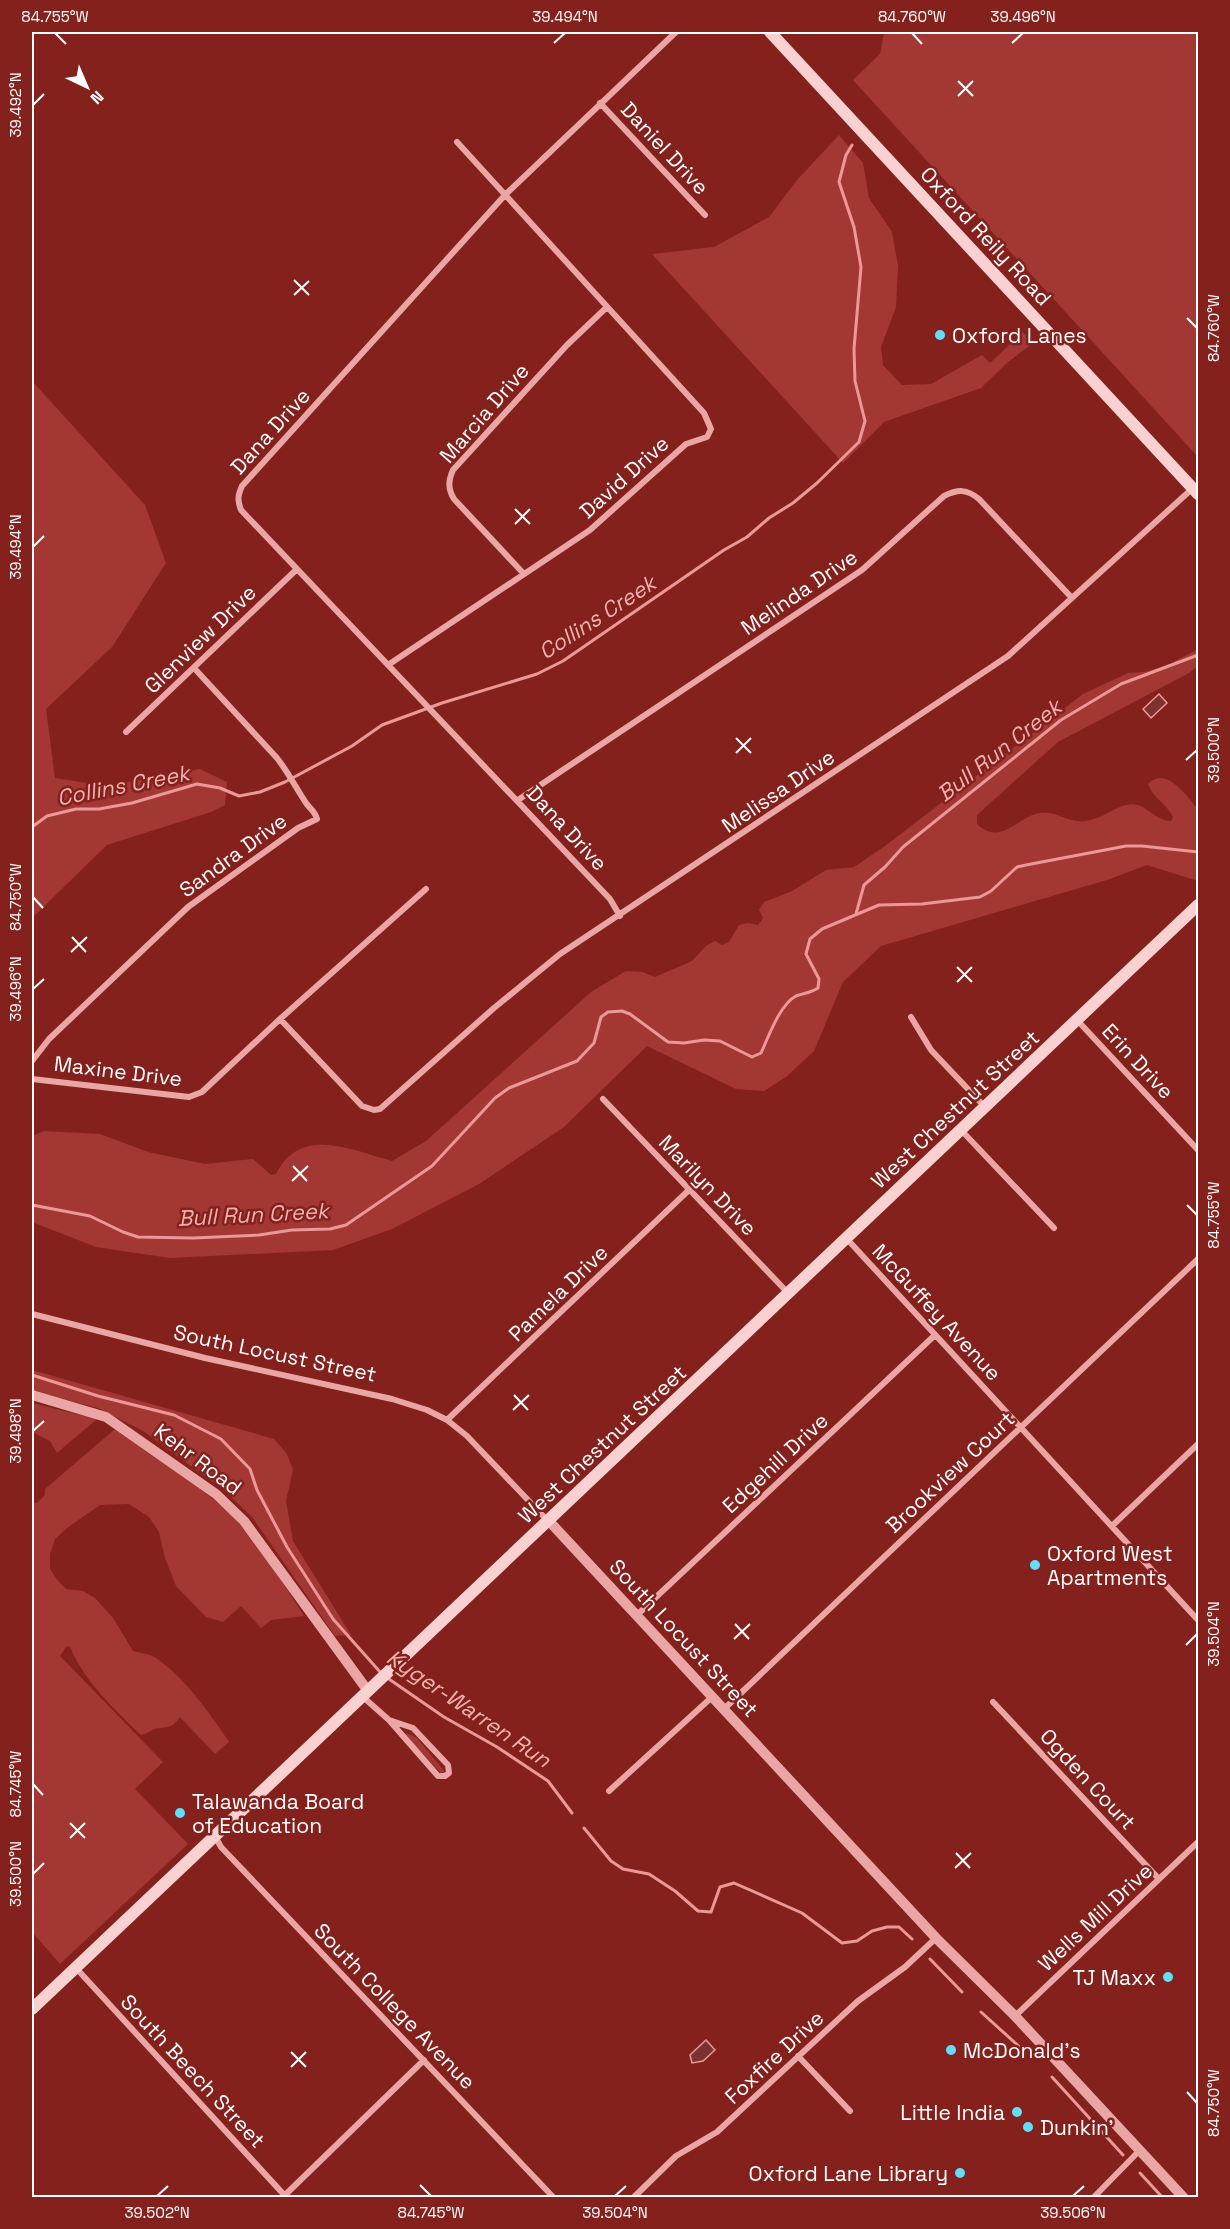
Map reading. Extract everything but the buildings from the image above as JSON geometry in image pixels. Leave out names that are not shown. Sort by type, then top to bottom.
[{"type":"main road","name":"Oxford Reily Road","points":[[770,32],[1196,491]]},
{"type":"main road","name":"West Chestnut Street","points":[[32,2009],[1198,905]]},
{"type":"street","name":"Dana Drive","points":[[620,916],[610,898],[241,510],[238,494],[242,486],[505,195],[676,32]]},
{"type":"street","name":"Daniel Drive","points":[[600,104],[705,215]]},
{"type":"street","name":"David Drive","points":[[388,665],[590,530],[686,444],[702,440],[710,434],[709,421],[704,413],[457,142]]},
{"type":"street","name":"Marcia Drive","points":[[524,574],[454,499],[449,488],[450,476],[567,345],[607,308]]},
{"type":"street","name":"Melinda Drive","points":[[518,800],[862,570],[944,496],[954,491],[972,493],[979,499],[1072,598]]},
{"type":"street","name":"Melissa Drive","points":[[280,1019],[362,1106],[374,1110],[385,1104],[551,961],[1008,656],[1196,491]]},
{"type":"street","name":"Glenview Drive","points":[[126,732],[297,569]]},
{"type":"street","name":"Sandra Drive","points":[[32,1061],[49,1039],[188,907],[298,828],[317,819],[315,812],[306,803],[289,773],[194,668]]},
{"type":"street","name":"Maxine Drive","points":[[32,1079],[195,1095],[209,1086],[280,1019],[426,889]]},
{"type":"street","points":[[911,1017],[930,1050],[986,1107]]},
{"type":"street","name":"Erin Drive","points":[[1077,1020],[1198,1150]]},
{"type":"street","name":"Marilyn Drive","points":[[603,1100],[789,1294]]},
{"type":"street","points":[[962,1130],[1054,1228]]},
{"type":"street","name":"Pamela Drive","points":[[447,1420],[690,1189]]},
{"type":"street","name":"McGuffey Avenue","points":[[847,1239],[1198,1620]]},
{"type":"street","name":"Brookview Court","points":[[724,1709],[1198,1259]]},
{"type":"street","name":"South Locust Street","points":[[32,1314],[185,1353],[392,1399],[427,1410],[447,1420],[474,1443],[549,1521],[936,1938],[1015,2016],[1184,2198]]},
{"type":"street","name":"Edgehill Drive","points":[[637,1615],[935,1335]]},
{"type":"street","name":"Kehr Road","points":[[32,1395],[99,1414],[216,1494],[244,1521],[365,1694]]},
{"type":"street","points":[[1112,1526],[1198,1444]]},
{"type":"street","points":[[365,1694],[438,1776],[441,1777],[448,1773],[448,1765],[413,1728],[389,1720]]},
{"type":"street","points":[[609,1791],[712,1697]]},
{"type":"street","name":"Ogden Court","points":[[993,1702],[1159,1879]]},
{"type":"street","name":"South College Avenue","points":[[215,1836],[221,1847],[554,2198]]},
{"type":"street","name":"Wells Mill Drive","points":[[1015,2016],[1198,1842]]},
{"type":"street","name":"Foxfire Drive","points":[[633,2198],[676,2156],[717,2132],[858,2001],[905,1967],[936,1938]]},
{"type":"street","name":"South Beech Street","points":[[75,1968],[285,2197]]},
{"type":"street","points":[[798,2056],[850,2111]]},
{"type":"street","points":[[285,2197],[424,2060]]},
{"type":"street","points":[[1093,2198],[1140,2150]]},
{"type":"shaded area","points":[[884,32],[1198,32],[1198,457],[853,80],[880,54]]},
{"type":"shaded area","points":[[839,135],[863,163],[869,198],[892,232],[898,265],[896,307],[881,347],[883,365],[902,385],[931,384],[982,355],[990,363],[1023,332],[1033,343],[1008,362],[981,388],[884,422],[843,463],[652,254],[714,247],[769,217],[797,180]]},
{"type":"shaded area","points":[[32,381],[145,505],[166,563],[112,647],[46,709],[55,778],[106,786],[200,769],[227,782],[225,805],[211,812],[107,845],[32,918]]},
{"type":"shaded area","points":[[1198,649],[1198,666],[1189,673],[1058,742],[977,815],[977,824],[986,830],[1002,831],[1040,813],[1085,821],[1132,804],[1171,821],[1173,817],[1170,812],[1148,784],[1155,779],[1162,778],[1176,785],[1198,809],[1198,881],[1147,865],[1107,880],[881,946],[843,982],[814,1051],[786,1077],[764,1091],[736,1089],[647,1046],[564,1127],[479,1184],[392,1229],[333,1250],[170,1258],[96,1247],[32,1222],[32,1136],[44,1131],[100,1134],[148,1152],[205,1164],[253,1159],[271,1175],[276,1174],[286,1159],[299,1150],[313,1145],[344,1147],[392,1161],[426,1141],[591,992],[626,971],[642,972],[655,977],[692,961],[706,946],[715,941],[722,945],[729,942],[739,925],[748,923],[758,925],[763,918],[759,910],[764,902],[792,891],[826,870],[854,867],[885,846],[1083,694],[1128,673],[1144,672],[1168,665]]},
{"type":"shaded area","points":[[1159,694],[1167,703],[1151,718],[1143,709]]},
{"type":"shaded area","points":[[32,1370],[274,1439],[287,1454],[293,1470],[286,1501],[293,1541],[351,1635],[335,1636],[252,1517],[226,1492],[143,1431],[98,1408],[32,1391]]},
{"type":"shaded area","points":[[32,1403],[97,1419],[57,1453],[50,1441],[32,1432]]},
{"type":"shaded area","points":[[115,1429],[187,1478],[227,1511],[259,1547],[304,1616],[271,1620],[261,1628],[241,1606],[223,1622],[206,1617],[176,1586],[165,1558],[159,1532],[149,1517],[129,1504],[100,1505],[55,1539],[50,1554],[50,1569],[58,1581],[66,1589],[83,1591],[95,1598],[113,1618],[133,1651],[154,1657],[177,1675],[205,1708],[229,1742],[215,1754],[180,1717],[171,1726],[154,1729],[141,1735],[101,1694],[83,1672],[70,1647],[67,1646],[60,1656],[163,1762],[135,1789],[188,1844],[60,1964],[32,1932],[32,1502],[37,1503],[45,1495],[45,1489]]},
{"type":"shaded area","points":[[407,1733],[417,1738],[445,1772],[441,1773],[405,1735]]},
{"type":"shaded area","points":[[706,2040],[715,2050],[703,2061],[692,2063],[690,2055]]},
{"type":"waterway","name":"Collins Creek","points":[[32,827],[47,816],[76,809],[99,809],[132,803],[197,784],[220,788],[239,796],[260,792],[285,782],[352,746],[382,725],[442,703],[537,674],[563,661],[724,550],[747,537],[769,518],[793,503],[859,442],[865,421],[855,381],[854,349],[861,267],[854,227],[839,182],[846,155],[852,145]]},
{"type":"waterway","name":"Bull Run Creek","points":[[856,914],[864,885],[903,847],[1061,720],[1121,684],[1198,655]]},
{"type":"waterway","name":"Bull Run Creek","points":[[32,1205],[90,1216],[138,1237],[193,1238],[259,1235],[292,1230],[330,1229],[346,1225],[432,1166],[495,1098],[509,1088],[577,1061],[594,1043],[601,1017],[608,1012],[622,1011],[630,1014],[668,1042],[720,1041],[752,1057],[761,1053],[775,1022],[790,1000],[818,988],[819,979],[806,954],[810,939],[822,929],[879,905],[922,904],[980,897],[991,891],[1017,867],[1026,865],[1126,846],[1198,852]]},
{"type":"waterway","name":"Kyger-Warren Run","points":[[32,1375],[98,1396],[174,1415],[221,1439],[250,1469],[257,1490],[287,1547],[333,1619],[381,1673]]},
{"type":"waterway","name":"Kyger-Warren Run","points":[[386,1677],[444,1717],[497,1747],[548,1781],[572,1813]]},
{"type":"waterway","name":"Kyger-Warren Run","points":[[584,1828],[611,1861],[623,1869],[649,1874],[675,1891],[698,1911],[711,1912],[720,1887],[734,1883],[802,1913],[842,1943],[857,1941],[872,1931],[887,1927],[899,1927],[912,1939]]},
{"type":"waterway","name":"Kyger-Warren Run","points":[[930,1959],[962,1992]]},
{"type":"waterway","name":"Kyger-Warren Run","points":[[981,2012],[1023,2050]]},
{"type":"waterway","name":"Kyger-Warren Run","points":[[1052,2077],[1123,2155]]},
{"type":"waterway","name":"Kyger-Warren Run","points":[[1140,2173],[1163,2198]]},
{"type":"place","name":"Oxford Lanes","points":[[940,335]]},
{"type":"place","name":"Oxford West Apartments","points":[[1035,1565]]},
{"type":"place","name":"Talawanda Board of Education","points":[[180,1813]]},
{"type":"place","name":"TJ Maxx","points":[[1168,1977]]},
{"type":"place","name":"McDonald's","points":[[951,2050]]},
{"type":"place","name":"Little India","points":[[1017,2112]]},
{"type":"place","name":"Dunkin'","points":[[1028,2127]]},
{"type":"place","name":"Oxford Lane Library","points":[[960,2173]]}]
